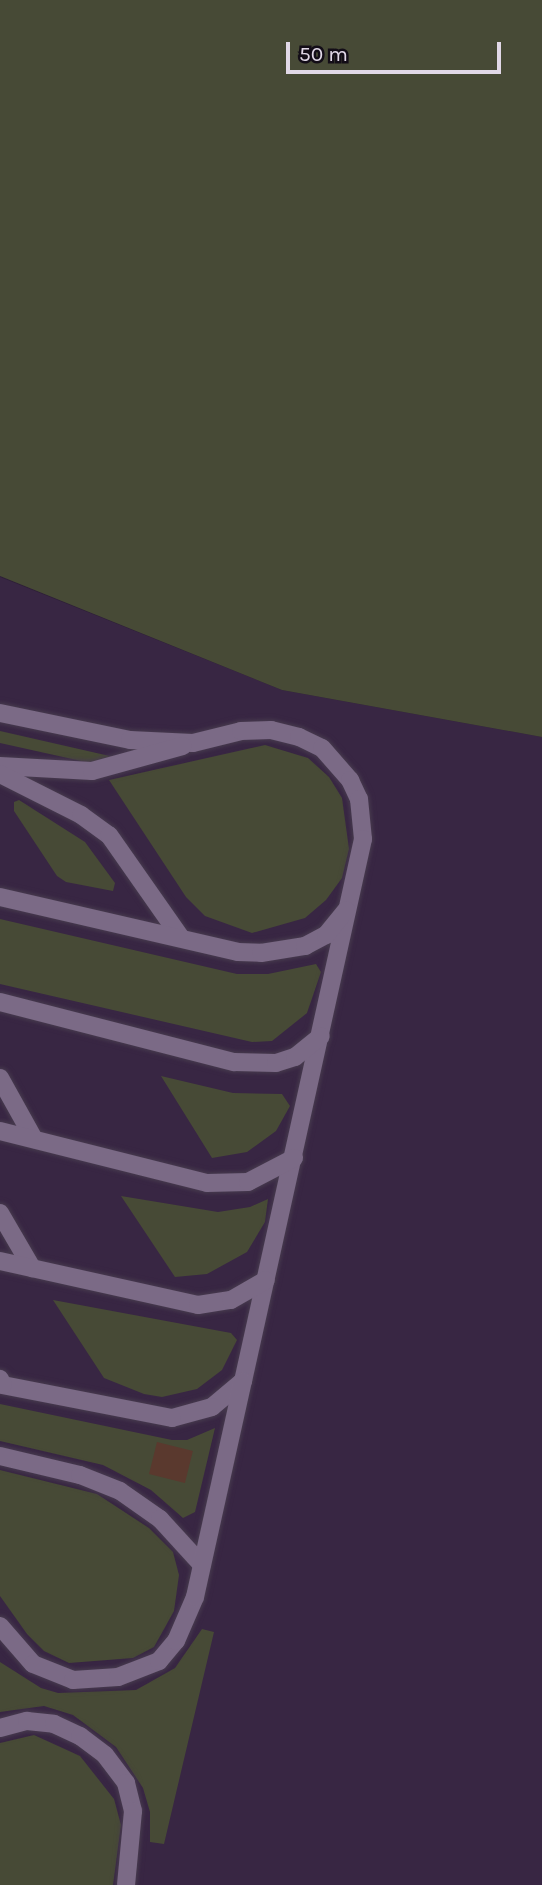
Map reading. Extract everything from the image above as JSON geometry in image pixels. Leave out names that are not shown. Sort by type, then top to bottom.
[{"type":"lane","points":[[0,713],[130,740],[193,743]]},
{"type":"lane","points":[[0,766],[92,771],[150,759],[193,743],[241,731],[271,730],[322,748],[339,765],[350,780],[362,816],[363,839],[351,904],[202,1565],[176,1641],[159,1661],[140,1671],[94,1680],[51,1674],[33,1664],[0,1626]]},
{"type":"lane","points":[[0,774],[82,815],[108,835],[181,938]]},
{"type":"lane","points":[[2,895],[238,951],[281,952],[326,935],[351,904]]},
{"type":"lane","points":[[0,1002],[234,1062],[276,1063],[295,1057],[321,1036]]},
{"type":"lane","points":[[0,1078],[34,1139]]},
{"type":"lane","points":[[0,1130],[207,1183],[248,1182],[294,1158]]},
{"type":"lane","points":[[0,1213],[32,1268]]},
{"type":"lane","points":[[0,1261],[198,1304],[231,1300],[266,1280]]},
{"type":"lane","points":[[0,1380],[3,1385],[172,1418],[212,1407],[243,1381]]},
{"type":"lane","points":[[0,1456],[80,1475],[120,1491],[160,1519],[202,1565]]},
{"type":"lane","points":[[0,1728],[27,1721],[54,1724],[80,1736],[105,1755],[126,1783],[133,1811],[127,1885]]},
{"type":"shaded area","points":[[0,577],[282,690],[542,737],[542,1885],[0,1885]]},
{"type":"green space","points":[[0,0],[542,0],[542,737],[282,690],[0,576]]},
{"type":"green space","points":[[0,731],[114,757],[90,763],[0,743]]},
{"type":"green space","points":[[265,745],[308,758],[329,777],[342,798],[349,849],[342,878],[326,900],[305,918],[252,933],[205,916],[186,897],[109,780]]},
{"type":"green space","points":[[19,800],[85,842],[115,883],[113,891],[66,882],[57,876],[14,811],[14,802]]},
{"type":"green space","points":[[0,919],[237,974],[268,974],[316,964],[321,972],[307,1013],[272,1041],[252,1042],[0,984]]},
{"type":"green space","points":[[161,1076],[233,1093],[282,1094],[290,1106],[276,1131],[247,1152],[212,1158]]},
{"type":"green space","points":[[121,1196],[218,1212],[250,1207],[268,1199],[265,1222],[247,1252],[207,1274],[175,1277]]},
{"type":"green space","points":[[53,1300],[231,1333],[237,1340],[222,1370],[197,1389],[162,1397],[144,1394],[104,1378]]},
{"type":"green space","points":[[0,1404],[172,1440],[187,1440],[215,1428],[195,1512],[183,1518],[151,1490],[103,1465],[0,1441]]},
{"type":"green space","points":[[0,1470],[97,1494],[149,1528],[173,1552],[179,1575],[174,1611],[154,1647],[133,1658],[69,1663],[44,1651],[27,1634],[0,1596]]},
{"type":"green space","points":[[202,1629],[214,1632],[164,1844],[150,1842],[150,1812],[143,1788],[116,1747],[73,1715],[44,1706],[0,1712],[0,1662],[41,1688],[58,1693],[136,1690],[175,1668]]},
{"type":"green space","points":[[34,1735],[80,1756],[114,1799],[121,1825],[113,1885],[0,1885],[0,1743]]},
{"type":"building","points":[[157,1442],[193,1451],[185,1483],[149,1474]]}]
